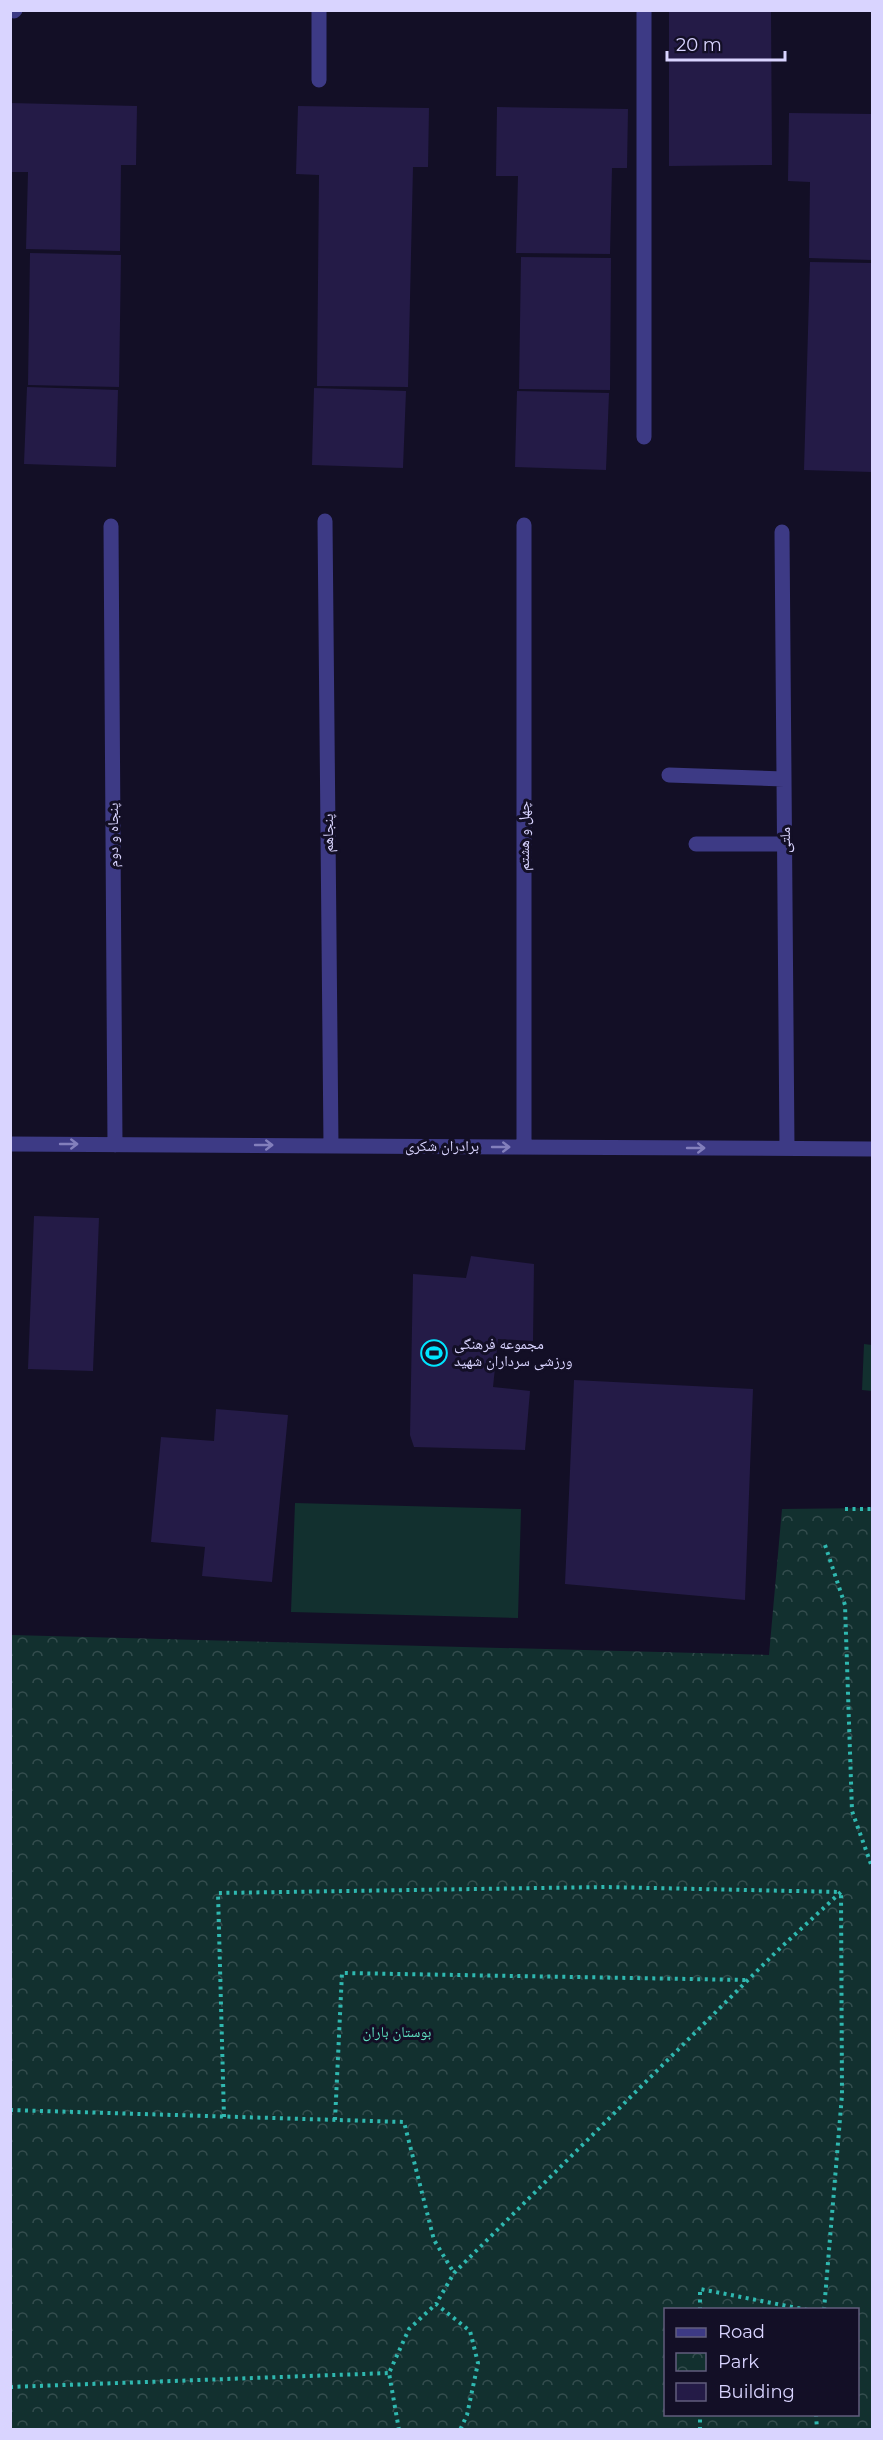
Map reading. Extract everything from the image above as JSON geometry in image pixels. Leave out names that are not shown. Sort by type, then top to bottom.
[{"type":"street","points":[[319,10],[319,80]]},
{"type":"street","points":[[644,10],[644,437]]},
{"type":"street","name":"پنجاهم","points":[[325,521],[331,1146]]},
{"type":"street","name":"چهل و هشتم","points":[[524,525],[524,1147]]},
{"type":"street","name":"پنجاه و دوم","points":[[111,526],[115,1145]]},
{"type":"street","name":"ملتی","points":[[782,532],[788,1148]]},
{"type":"street","points":[[669,775],[784,778]]},
{"type":"street","points":[[696,844],[785,844]]},
{"type":"street","name":"برادران شکری","points":[[10,1144],[873,1149]]},
{"type":"path","points":[[845,1509],[873,1509]]},
{"type":"path","points":[[825,1545],[845,1605],[852,1811],[873,1867]]},
{"type":"path","points":[[224,2117],[218,1893],[605,1887],[840,1892]]},
{"type":"path","points":[[399,2430],[389,2373],[409,2329],[436,2304],[454,2273],[748,1980],[840,1892]]},
{"type":"path","points":[[824,2308],[842,2094],[840,1892]]},
{"type":"path","points":[[335,2120],[342,1973],[748,1980]]},
{"type":"path","points":[[10,2110],[404,2122],[434,2240],[454,2273]]},
{"type":"path","points":[[700,2308],[700,2289],[798,2308]]},
{"type":"path","points":[[436,2304],[470,2331],[478,2363],[467,2415],[460,2430]]},
{"type":"path","points":[[10,2387],[389,2373]]},
{"type":"green space","points":[[864,1344],[872,1345],[872,1391],[862,1390]]},
{"type":"green space","points":[[295,1503],[521,1509],[518,1618],[291,1612]]},
{"type":"green space","name":"بوستان باران","points":[[872,1508],[872,2429],[11,2429],[11,1635],[769,1655],[782,1509]]},
{"type":"building","points":[[669,10],[771,10],[772,165],[669,166]]},
{"type":"building","points":[[10,103],[137,106],[136,165],[121,165],[120,251],[26,249],[28,172],[10,172]]},
{"type":"building","points":[[298,106],[429,108],[428,167],[413,167],[408,387],[317,386],[319,175],[296,174]]},
{"type":"building","points":[[497,107],[628,109],[627,168],[612,168],[610,254],[516,253],[518,176],[496,176]]},
{"type":"building","points":[[789,113],[872,114],[872,260],[809,258],[810,182],[788,181]]},
{"type":"building","points":[[30,253],[121,255],[119,387],[28,385]]},
{"type":"building","points":[[521,257],[611,258],[610,390],[519,389]]},
{"type":"building","points":[[810,262],[872,263],[872,472],[804,470]]},
{"type":"building","points":[[27,387],[118,390],[116,467],[24,464]]},
{"type":"building","points":[[314,388],[406,391],[403,468],[312,465]]},
{"type":"building","points":[[517,391],[609,393],[606,470],[515,467]]},
{"type":"building","points":[[34,1216],[99,1218],[93,1371],[28,1369]]},
{"type":"building","points":[[471,1256],[534,1264],[533,1341],[498,1339],[493,1387],[530,1391],[525,1450],[414,1447],[410,1435],[413,1274],[466,1278]]},
{"type":"building","points":[[574,1380],[753,1389],[745,1600],[565,1584]]},
{"type":"building","points":[[216,1409],[288,1415],[272,1582],[202,1576],[205,1547],[151,1542],[161,1437],[214,1441]]},
{"type":"place","name":"مجموعه فرهنگی ورزشی سرداران شهید","points":[[434,1353]]}]
